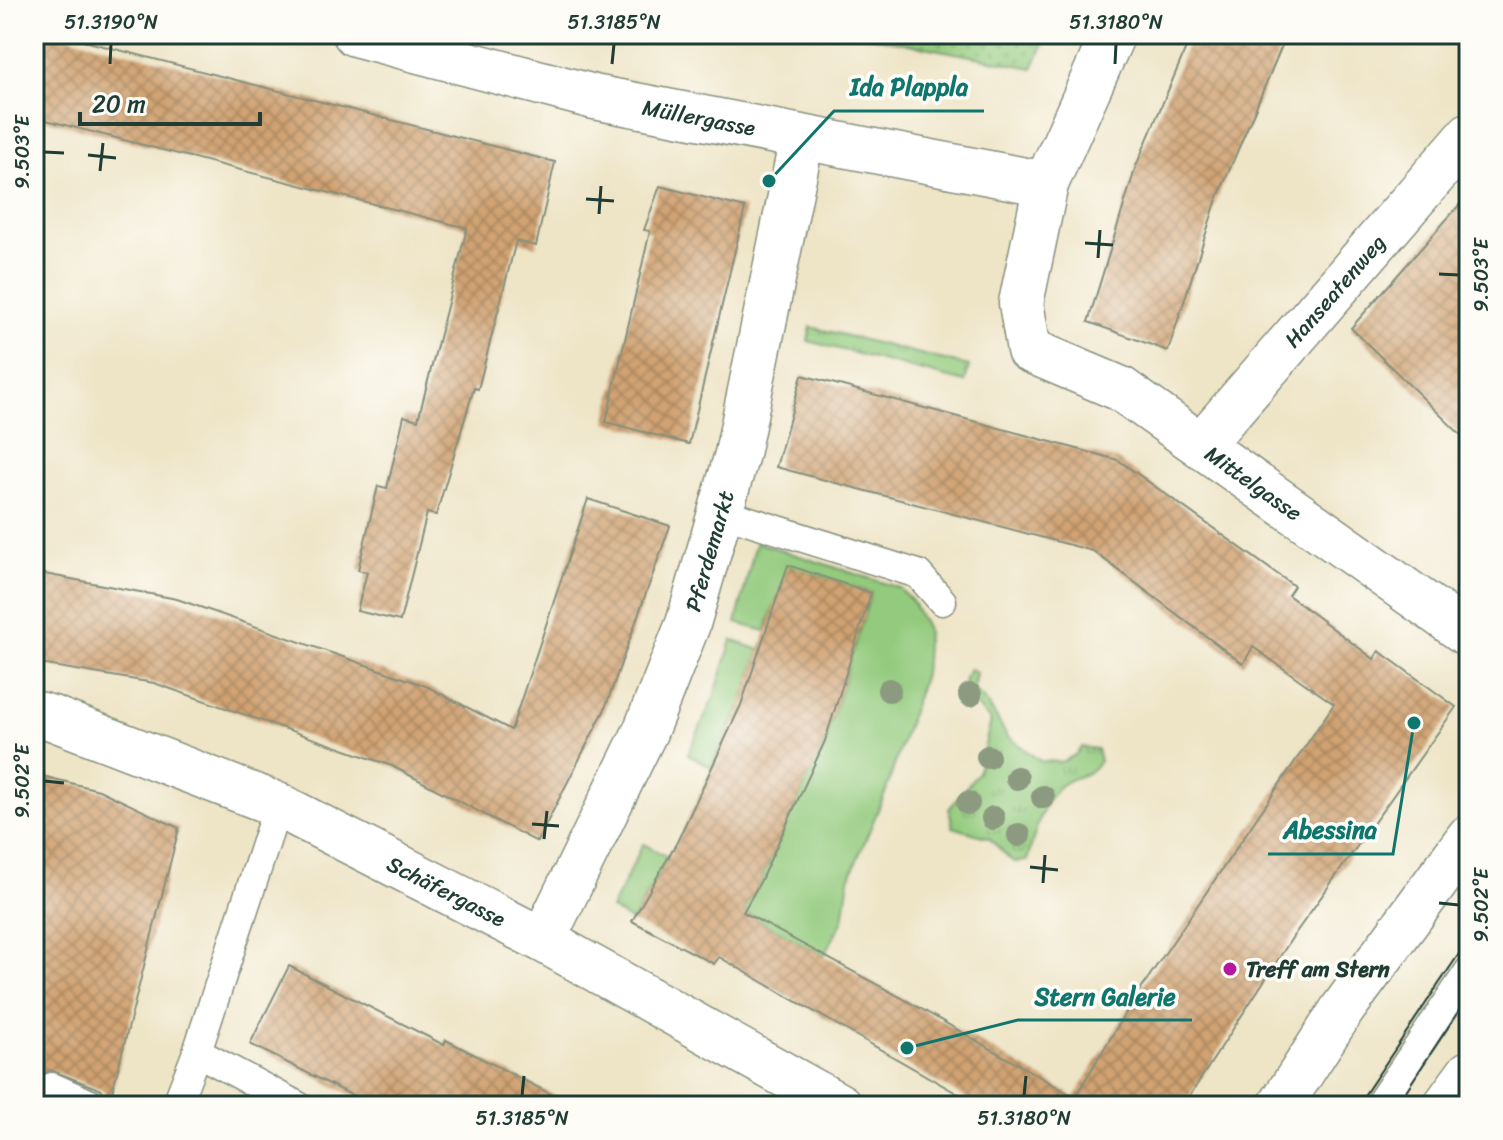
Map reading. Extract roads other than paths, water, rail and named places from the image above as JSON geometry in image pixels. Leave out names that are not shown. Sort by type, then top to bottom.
[{"type":"street","name":"Müllergasse","points":[[355,34],[402,40],[594,97],[1046,184]]},
{"type":"street","points":[[1046,184],[1113,34]]},
{"type":"street","name":"Hanseatenweg","points":[[1201,445],[1469,135]]},
{"type":"street","name":"Pferdemarkt","points":[[543,940],[645,732],[688,624],[721,512],[760,351],[802,138]]},
{"type":"street","name":"Mittelgasse","points":[[1046,184],[1021,303],[1029,350],[1121,389],[1469,635]]},
{"type":"street","name":"Schäfergasse","points":[[34,713],[278,805],[543,940],[840,1106]]},
{"type":"street","points":[[1280,1106],[1342,1010],[1469,837]]},
{"type":"street","points":[[1445,1106],[1469,1073]]},
{"type":"lane","points":[[721,512],[918,574],[942,601]]},
{"type":"lane","points":[[176,1106],[197,1052],[278,805]]},
{"type":"lane","points":[[1378,1106],[1469,971]]},
{"type":"lane","points":[[197,1052],[298,1106]]},
{"type":"lane","points":[[52,1087],[95,1106]]},
{"type":"tram line","points":[[1357,1106],[1469,939]]},
{"type":"tram line","points":[[1396,1106],[1469,995]]},
{"type":"place","name":"Ida Plappla","points":[[769,181]]},
{"type":"place","name":"Abessina","points":[[1414,723]]},
{"type":"place","name":"Treff am Stern","points":[[1230,969]]},
{"type":"place","name":"Stern Galerie","points":[[907,1048]]}]
